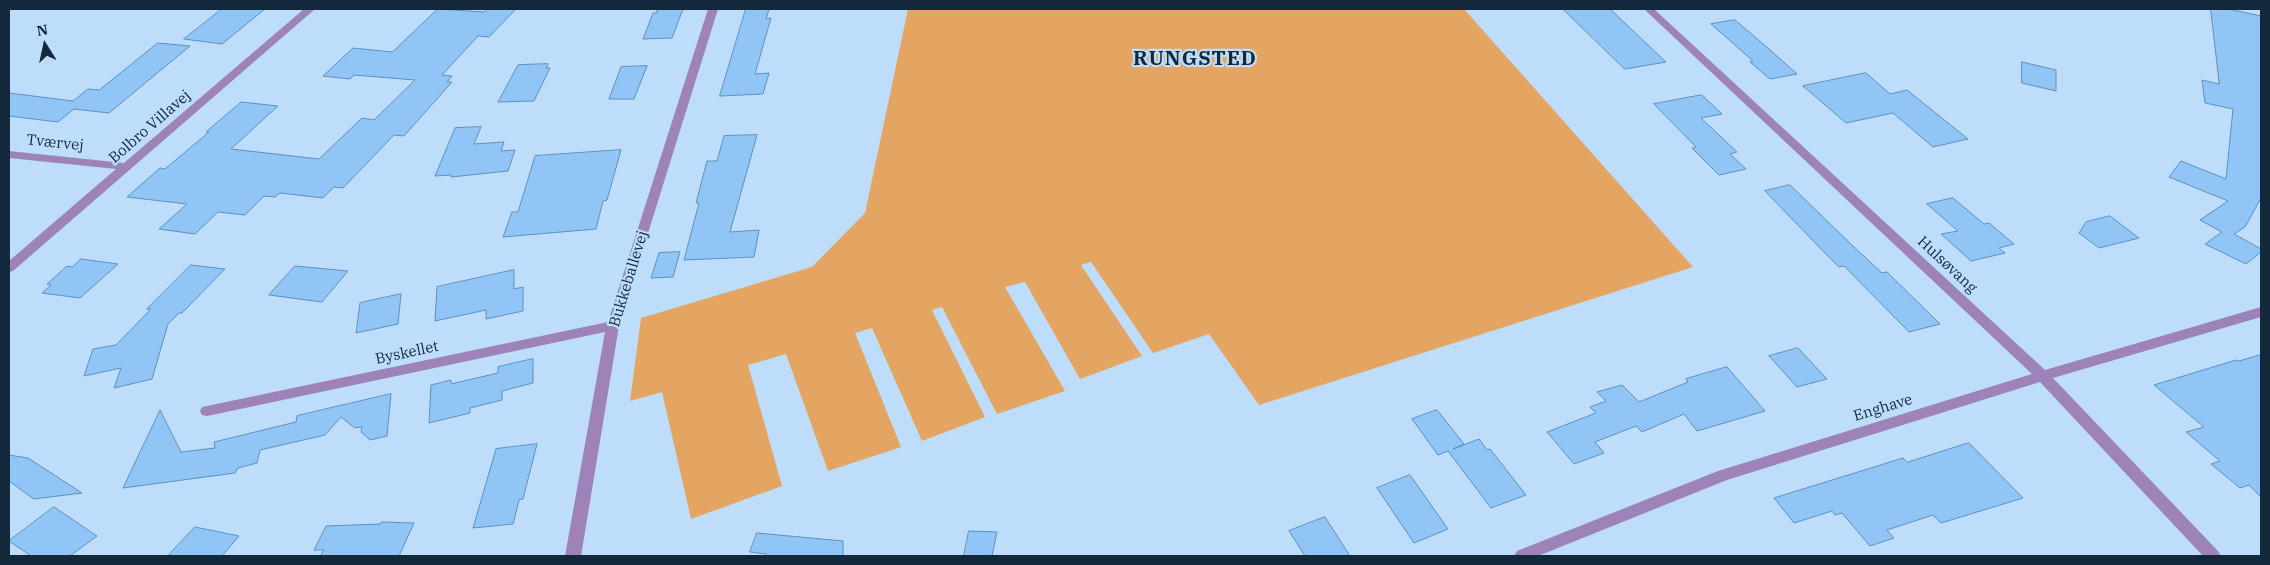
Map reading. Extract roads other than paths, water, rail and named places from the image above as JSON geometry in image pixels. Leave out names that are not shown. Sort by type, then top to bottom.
[{"type":"street","name":"Bolbro Villavej","points":[[9,268],[310,9]]},
{"type":"street","name":"Bukkeballevej","points":[[573,556],[600,411],[613,326],[713,9]]},
{"type":"street","name":"Hulsøvang","points":[[1649,9],[2043,376],[2213,556]]},
{"type":"street","name":"Tværvej","points":[[9,154],[128,166]]},
{"type":"street","name":"Enghave","points":[[1522,556],[1723,475],[2043,376],[2261,312]]},
{"type":"street","name":"Byskellet","points":[[207,411],[613,326]]},
{"type":"district","name":"RUNGSTED","points":[[1195,59]]}]
